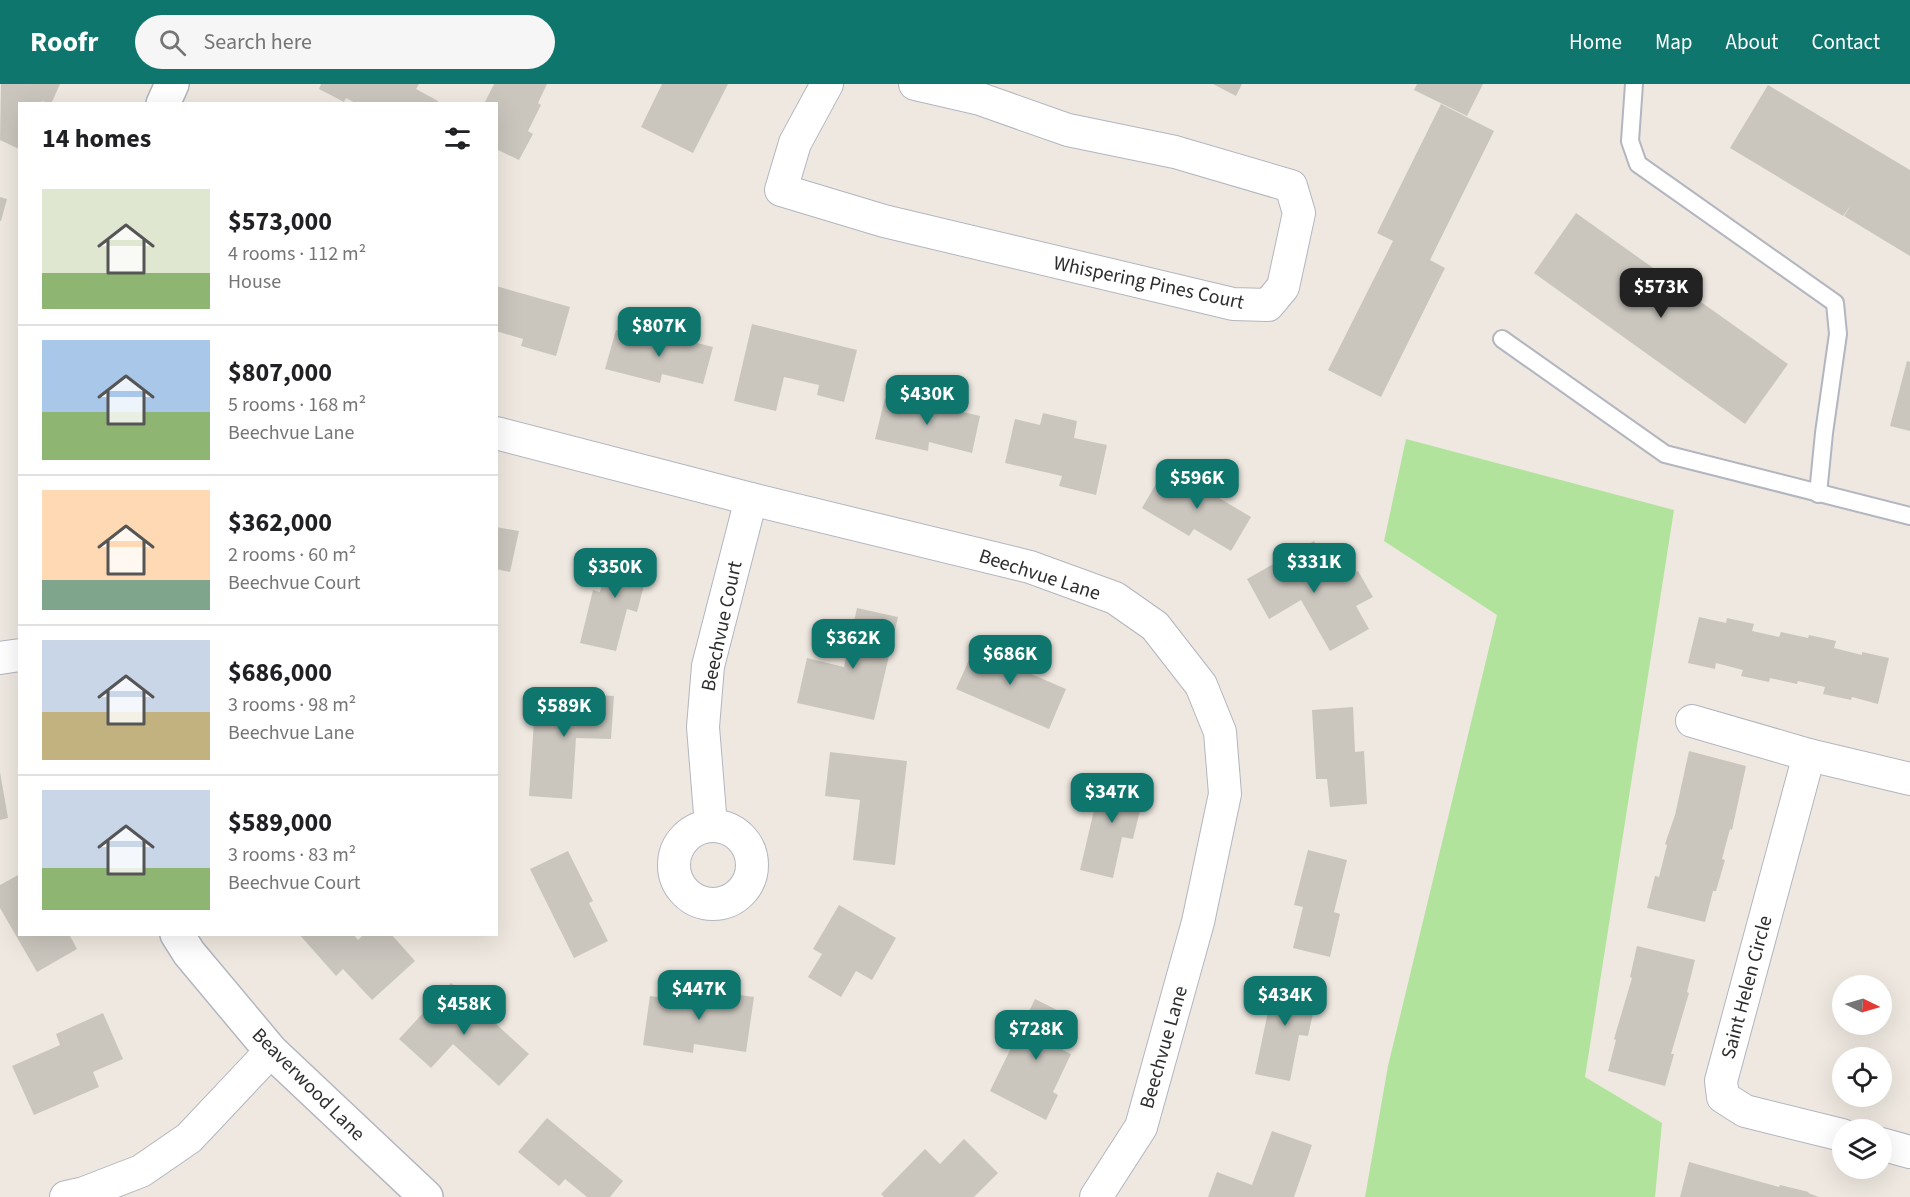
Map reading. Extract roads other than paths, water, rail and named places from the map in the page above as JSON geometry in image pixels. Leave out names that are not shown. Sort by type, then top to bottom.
[{"type":"street","points":[[164,102],[172,84]]},
{"type":"street","name":"Whispering Pines Court","points":[[826,84],[795,143],[781,190],[906,226],[1233,304],[1268,305],[1283,287],[1299,213],[1291,186],[1175,152],[1068,130],[984,92],[915,84]]},
{"type":"street","name":"Beechvue Lane","points":[[498,434],[751,500],[1030,567],[1115,598],[1155,626],[1201,685],[1220,732],[1225,794],[1198,922],[1141,1127],[1096,1197]]},
{"type":"street","name":"Beechvue Court","points":[[711,826],[703,727],[708,666],[751,500]]},
{"type":"street","points":[[0,658],[18,655]]},
{"type":"street","points":[[1692,721],[1809,755],[1910,779]]},
{"type":"street","name":"Saint Helen Circle","points":[[1809,755],[1721,1081],[1723,1097],[1745,1111],[1832,1133]]},
{"type":"street","name":"Beaverwood Lane","points":[[178,936],[189,953],[271,1051],[426,1197]]},
{"type":"street","points":[[66,1197],[84,1193],[141,1171],[189,1138],[271,1051]]},
{"type":"street","points":[[1892,1147],[1910,1152]]},
{"type":"lane","points":[[1634,84],[1630,141],[1638,164],[1835,303],[1838,334],[1818,494]]},
{"type":"lane","points":[[1502,339],[1665,454],[1910,516]]}]
